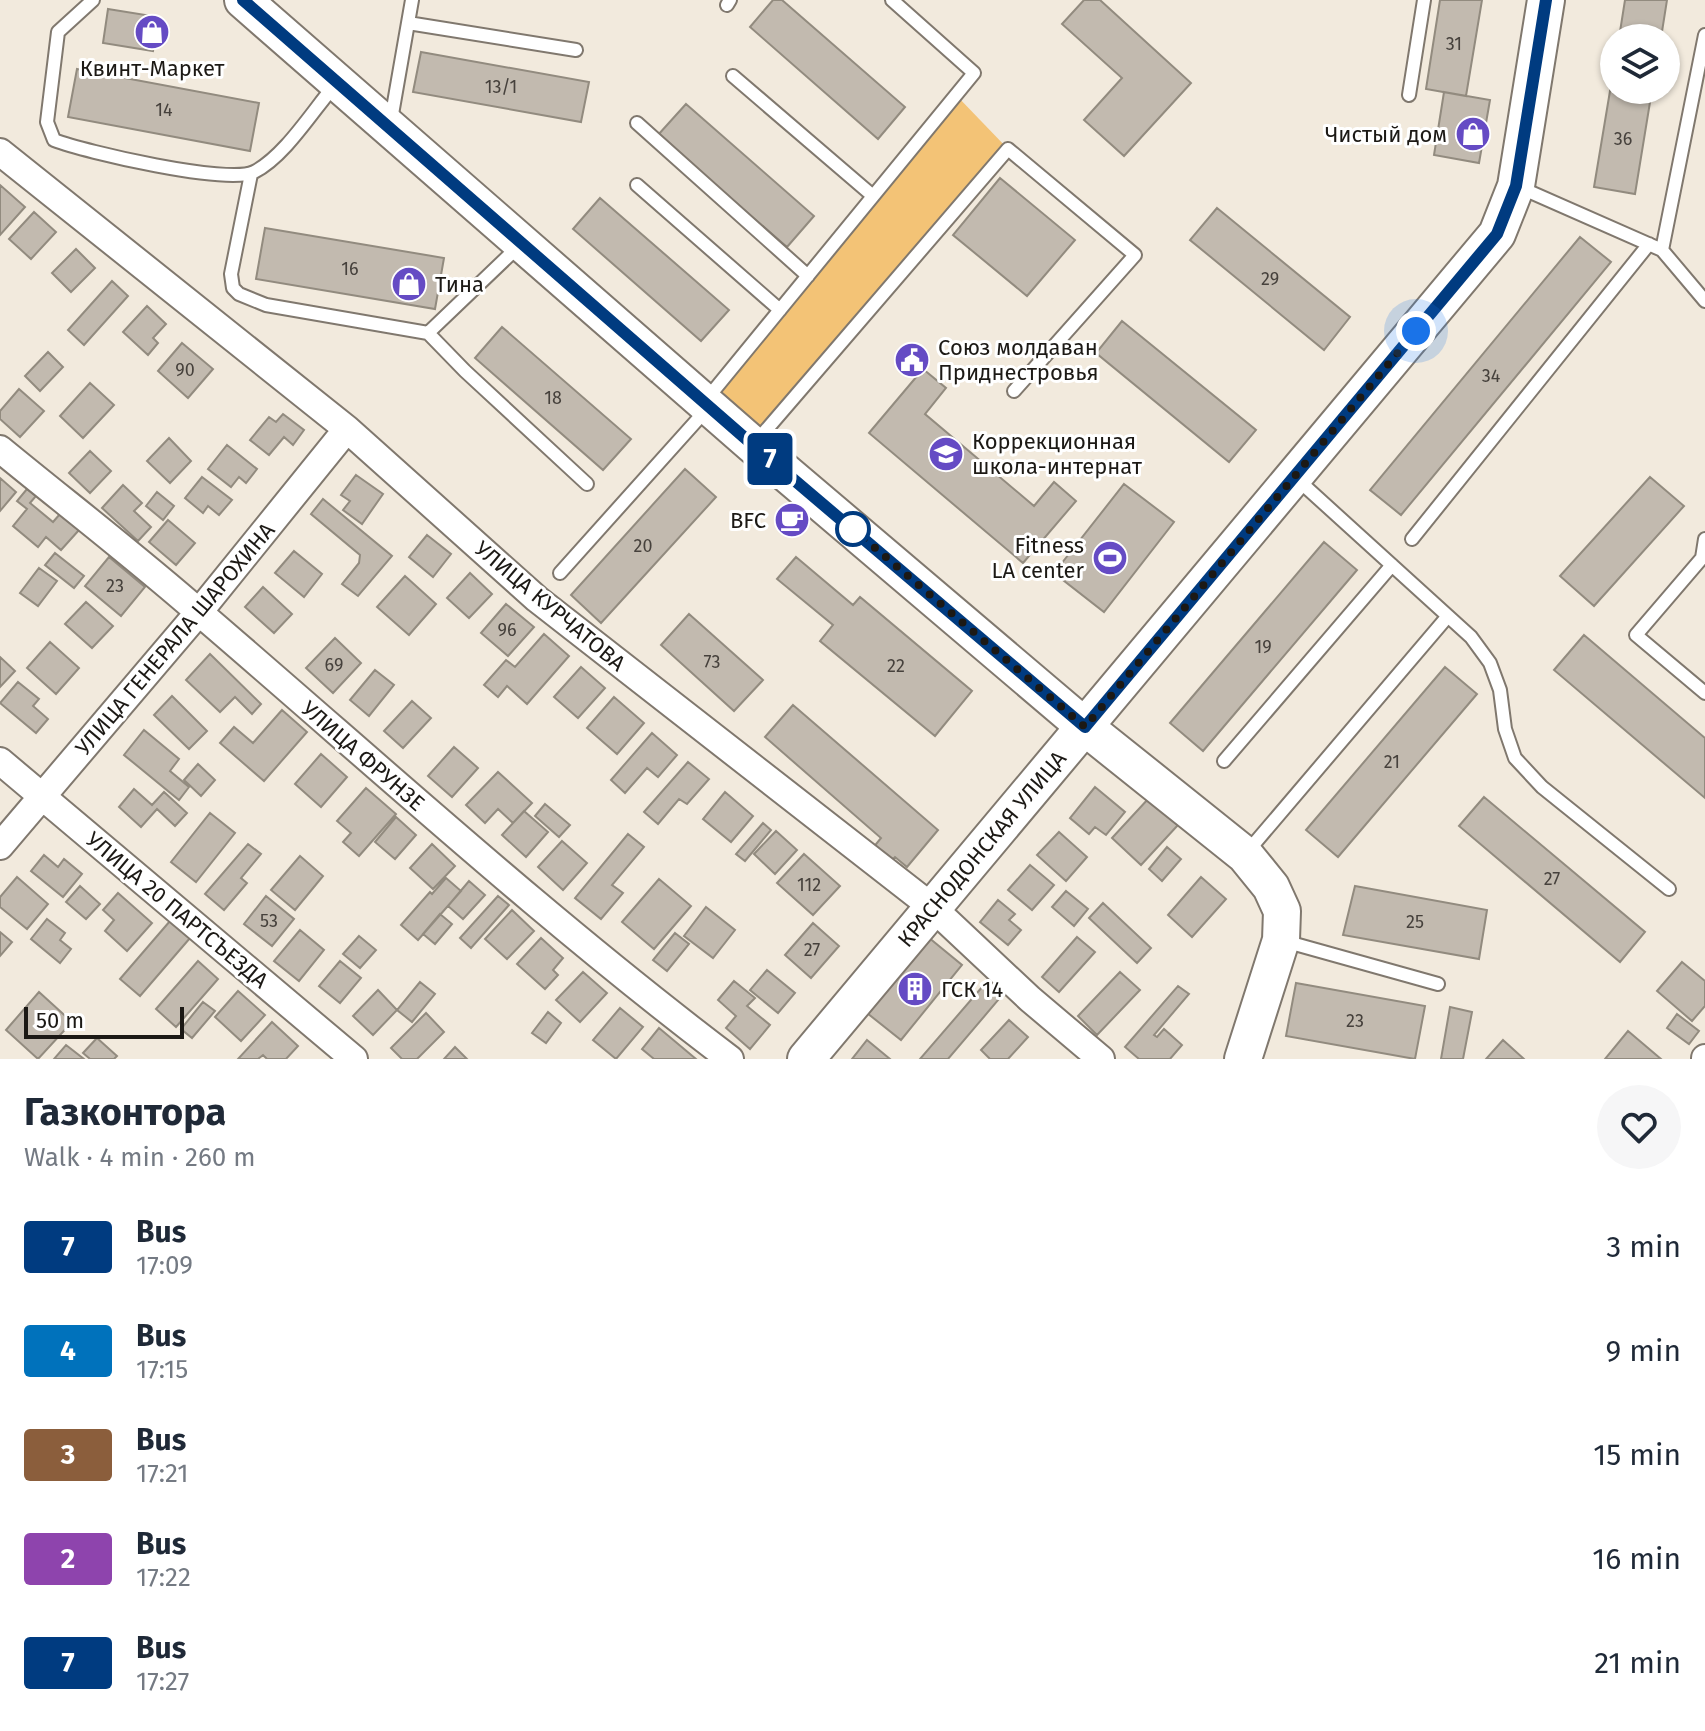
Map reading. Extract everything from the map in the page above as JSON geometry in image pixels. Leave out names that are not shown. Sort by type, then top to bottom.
[{"type":"street","points":[[243,0],[753,445],[1085,727],[1245,855],[1271,887],[1282,911],[1281,940],[1243,1059]]},
{"type":"street","name":"КРАСНОДОНСКАЯ УЛИЦА","points":[[806,1059],[1497,234],[1516,186],[1546,0]]},
{"type":"street","name":"УЛИЦА КУРЧАТОВА","points":[[0,152],[347,429],[537,599],[932,907],[1030,999],[1101,1059]]},
{"type":"street","name":"УЛИЦА ГЕНЕРАЛА ШАРОХИНА","points":[[0,846],[199,612],[347,429]]},
{"type":"street","name":"УЛИЦА ФРУНЗЕ","points":[[0,449],[199,612],[501,876],[645,995],[730,1059]]},
{"type":"street","name":"УЛИЦА 20 ПАРТСЪЕЗДА","points":[[0,761],[354,1059]]},
{"type":"lane","points":[[93,0],[58,32],[47,122],[54,140],[80,150],[222,175],[251,174],[272,161],[337,82]]},
{"type":"lane","points":[[390,128],[412,0]]},
{"type":"lane","points":[[560,573],[707,404],[974,73],[892,0]]},
{"type":"lane","points":[[1409,95],[1424,0]]},
{"type":"lane","points":[[408,23],[576,50]]},
{"type":"lane","points":[[1662,250],[1705,35]]},
{"type":"lane","points":[[733,76],[873,196]]},
{"type":"lane","points":[[637,123],[808,276]]},
{"type":"lane","points":[[753,445],[1008,149],[1135,255],[1014,391]]},
{"type":"lane","points":[[251,174],[231,274],[233,288],[239,294],[266,305],[428,333],[587,484]]},
{"type":"lane","points":[[637,185],[780,310]]},
{"type":"lane","points":[[1516,186],[1662,250],[1705,301]]},
{"type":"lane","points":[[428,333],[522,242]]},
{"type":"lane","points":[[1412,539],[1649,244]]},
{"type":"lane","points":[[1294,477],[1471,637],[1490,663],[1500,690],[1505,729],[1515,758],[1542,787],[1669,889]]},
{"type":"lane","points":[[1705,539],[1704,560],[1636,635],[1705,693]]},
{"type":"lane","points":[[1224,761],[1392,565]]},
{"type":"lane","points":[[1245,855],[1448,616]]},
{"type":"lane","points":[[1281,940],[1438,984]]},
{"type":"shaded area","points":[[956,95],[1008,149],[753,445],[704,402]]},
{"type":"building","points":[[773,0],[782,0],[905,107],[878,139],[750,27]]},
{"type":"building","points":[[1084,0],[1100,0],[1191,83],[1124,156],[1084,120],[1122,78],[1062,24]]},
{"type":"building","points":[[1440,0],[1482,0],[1466,96],[1426,89]]},
{"type":"building","points":[[1625,0],[1667,0],[1663,24],[1621,24]]},
{"type":"building","points":[[108,9],[158,17],[153,51],[103,43]]},
{"type":"building","points":[[421,52],[589,82],[581,122],[413,92]]},
{"type":"building","points":[[77,69],[259,103],[250,151],[68,117]]},
{"type":"building","points":[[1444,92],[1490,100],[1479,163],[1434,155]]},
{"type":"building","points":[[686,104],[814,216],[787,247],[658,135]]},
{"type":"building","points":[[1608,104],[1650,104],[1635,194],[1594,187]]},
{"type":"building","points":[[1000,178],[1075,240],[1027,296],[953,235]]},
{"type":"building","points":[[0,185],[25,207],[0,235]]},
{"type":"building","points":[[600,198],[729,310],[701,341],[573,229]]},
{"type":"building","points":[[1217,208],[1350,317],[1324,350],[1190,240]]},
{"type":"building","points":[[34,212],[56,232],[31,259],[9,239]]},
{"type":"building","points":[[265,228],[444,258],[435,309],[256,279]]},
{"type":"building","points":[[1580,237],[1611,262],[1401,515],[1370,490]]},
{"type":"building","points":[[76,249],[95,268],[71,292],[52,273]]},
{"type":"building","points":[[112,281],[128,296],[84,345],[68,330]]},
{"type":"building","points":[[147,306],[166,324],[153,338],[158,343],[148,355],[123,332]]},
{"type":"building","points":[[1122,321],[1256,430],[1229,462],[1096,353]]},
{"type":"building","points":[[502,327],[631,439],[603,470],[475,358]]},
{"type":"building","points":[[182,343],[213,369],[188,398],[158,371]]},
{"type":"building","points":[[48,352],[63,367],[40,391],[25,376]]},
{"type":"building","points":[[923,369],[946,388],[925,414],[1034,506],[1054,482],[1076,501],[1023,563],[869,433]]},
{"type":"building","points":[[90,383],[114,405],[83,438],[60,416]]},
{"type":"building","points":[[19,389],[44,411],[20,437],[0,419],[0,411]]},
{"type":"building","points":[[283,414],[304,430],[293,445],[284,437],[269,455],[250,440],[269,417],[276,422]]},
{"type":"building","points":[[169,438],[191,461],[170,483],[147,461]]},
{"type":"building","points":[[227,445],[257,469],[246,483],[239,477],[231,487],[208,469]]},
{"type":"building","points":[[90,451],[111,471],[90,493],[69,473]]},
{"type":"building","points":[[685,469],[716,497],[601,623],[571,595]]},
{"type":"building","points":[[356,475],[383,494],[362,524],[343,510],[350,501],[341,495]]},
{"type":"building","points":[[202,477],[232,500],[219,515],[208,506],[203,513],[185,498]]},
{"type":"building","points":[[1650,477],[1684,506],[1594,606],[1560,576]]},
{"type":"building","points":[[0,478],[16,492],[0,511]]},
{"type":"building","points":[[1124,484],[1174,522],[1104,612],[1054,573]]},
{"type":"building","points":[[123,485],[142,503],[134,511],[151,527],[138,541],[102,508]]},
{"type":"building","points":[[27,489],[36,496],[30,503],[53,522],[60,514],[79,530],[61,550],[46,537],[38,547],[13,526],[27,509],[17,501]]},
{"type":"building","points":[[157,492],[174,506],[163,520],[146,506]]},
{"type":"building","points":[[323,499],[392,556],[358,596],[342,584],[359,563],[360,555],[311,514]]},
{"type":"building","points":[[168,520],[195,543],[176,565],[149,542]]},
{"type":"building","points":[[427,535],[451,554],[433,577],[409,557]]},
{"type":"building","points":[[1324,542],[1357,570],[1203,751],[1170,723]]},
{"type":"building","points":[[294,551],[322,574],[304,597],[275,573]]},
{"type":"building","points":[[55,553],[84,576],[74,588],[45,565]]},
{"type":"building","points":[[109,557],[145,587],[121,616],[85,586]]},
{"type":"building","points":[[796,557],[853,605],[860,597],[972,691],[935,736],[820,641],[833,625],[777,579]]},
{"type":"building","points":[[39,568],[57,581],[38,606],[20,593]]},
{"type":"building","points":[[470,573],[492,594],[469,618],[447,598]]},
{"type":"building","points":[[405,576],[436,604],[409,635],[377,607]]},
{"type":"building","points":[[263,587],[292,614],[274,633],[245,607]]},
{"type":"building","points":[[86,602],[113,626],[92,648],[65,624]]},
{"type":"building","points":[[506,604],[534,627],[508,656],[481,633]]},
{"type":"building","points":[[689,614],[763,680],[734,711],[661,645]]},
{"type":"building","points":[[544,634],[569,656],[527,704],[507,686],[498,697],[484,685],[506,660],[515,667]]},
{"type":"building","points":[[1584,635],[1705,738],[1705,798],[1554,670]]},
{"type":"building","points":[[335,638],[361,663],[333,693],[306,668]]},
{"type":"building","points":[[50,642],[79,668],[56,694],[27,668]]},
{"type":"building","points":[[210,654],[261,704],[252,714],[235,697],[220,712],[186,680]]},
{"type":"building","points":[[0,657],[15,671],[0,687]]},
{"type":"building","points":[[581,667],[605,688],[578,718],[554,697]]},
{"type":"building","points":[[1445,667],[1477,694],[1338,857],[1306,830]]},
{"type":"building","points":[[375,670],[394,685],[369,716],[350,700]]},
{"type":"building","points":[[18,682],[39,699],[33,706],[48,719],[36,733],[0,703]]},
{"type":"building","points":[[172,696],[207,731],[189,749],[154,715]]},
{"type":"building","points":[[614,697],[644,723],[617,754],[587,728]]},
{"type":"building","points":[[412,701],[431,718],[403,748],[384,731]]},
{"type":"building","points":[[793,705],[938,830],[907,867],[895,857],[889,863],[872,849],[881,838],[765,737]]},
{"type":"building","points":[[282,710],[307,732],[264,781],[220,743],[234,727],[253,743]]},
{"type":"building","points":[[144,730],[179,759],[170,771],[189,787],[179,800],[124,755]]},
{"type":"building","points":[[652,733],[677,755],[658,777],[647,768],[625,793],[611,780]]},
{"type":"building","points":[[454,747],[478,768],[452,797],[428,776]]},
{"type":"building","points":[[321,754],[347,777],[321,807],[295,784]]},
{"type":"building","points":[[688,762],[709,779],[687,804],[679,799],[658,824],[644,812]]},
{"type":"building","points":[[198,764],[215,780],[201,796],[184,780]]},
{"type":"building","points":[[498,772],[532,803],[513,823],[498,809],[485,823],[466,805]]},
{"type":"building","points":[[1095,787],[1125,812],[1106,835],[1095,827],[1089,834],[1070,818]]},
{"type":"building","points":[[366,788],[396,814],[359,856],[343,842],[351,833],[337,821]]},
{"type":"building","points":[[134,789],[152,805],[164,792],[187,813],[175,826],[157,809],[141,827],[119,807]]},
{"type":"building","points":[[725,792],[753,816],[731,842],[703,819]]},
{"type":"building","points":[[1484,797],[1645,932],[1620,962],[1459,826]]},
{"type":"building","points":[[1149,798],[1178,825],[1141,865],[1112,838]]},
{"type":"building","points":[[545,804],[570,825],[559,837],[535,816]]},
{"type":"building","points":[[524,811],[548,832],[526,857],[502,835]]},
{"type":"building","points":[[210,813],[235,833],[196,882],[171,862]]},
{"type":"building","points":[[396,817],[416,835],[395,859],[375,842]]},
{"type":"building","points":[[763,823],[771,830],[745,861],[736,854]]},
{"type":"building","points":[[776,831],[797,850],[775,874],[754,854]]},
{"type":"building","points":[[1059,832],[1087,857],[1066,881],[1037,855]]},
{"type":"building","points":[[628,834],[644,847],[612,885],[623,893],[601,919],[575,898]]},
{"type":"building","points":[[562,841],[587,863],[563,890],[538,867]]},
{"type":"building","points":[[248,844],[261,854],[241,878],[247,883],[224,910],[205,894]]},
{"type":"building","points":[[432,844],[455,866],[433,889],[410,868]]},
{"type":"building","points":[[1167,847],[1181,859],[1162,881],[1149,869]]},
{"type":"building","points":[[804,854],[840,886],[813,915],[777,883]]},
{"type":"building","points":[[44,855],[58,867],[64,859],[82,874],[63,897],[31,871]]},
{"type":"building","points":[[300,856],[323,876],[295,910],[271,890]]},
{"type":"building","points":[[1030,865],[1054,885],[1032,910],[1008,890]]},
{"type":"building","points":[[17,877],[48,904],[27,929],[0,907],[0,897]]},
{"type":"building","points":[[1201,877],[1226,899],[1192,937],[1168,915]]},
{"type":"building","points":[[446,878],[461,891],[418,940],[401,925]]},
{"type":"building","points":[[659,879],[691,906],[654,949],[622,922]]},
{"type":"building","points":[[469,881],[485,895],[463,919],[448,906]]},
{"type":"building","points":[[80,886],[100,904],[86,919],[66,902]]},
{"type":"building","points":[[1355,886],[1487,910],[1479,959],[1343,935]]},
{"type":"building","points":[[1066,891],[1088,909],[1074,926],[1052,907]]},
{"type":"building","points":[[118,893],[152,923],[127,951],[105,931],[114,920],[103,910]]},
{"type":"building","points":[[266,896],[294,919],[272,946],[244,924]]},
{"type":"building","points":[[498,896],[509,905],[471,948],[460,938]]},
{"type":"building","points":[[998,900],[1015,914],[1009,920],[1021,930],[1008,945],[980,922]]},
{"type":"building","points":[[1103,903],[1151,948],[1137,963],[1089,918]]},
{"type":"building","points":[[706,907],[735,930],[713,958],[684,936]]},
{"type":"building","points":[[512,910],[534,931],[507,959],[485,939]]},
{"type":"building","points":[[440,914],[452,924],[435,944],[423,934]]},
{"type":"building","points":[[47,919],[65,933],[60,940],[71,949],[60,963],[31,939]]},
{"type":"building","points":[[170,921],[190,938],[140,996],[120,979]]},
{"type":"building","points":[[813,923],[839,946],[811,978],[785,955]]},
{"type":"building","points":[[300,930],[324,950],[299,981],[274,961]]},
{"type":"building","points":[[0,932],[12,942],[0,956]]},
{"type":"building","points":[[675,933],[689,944],[667,971],[653,960]]},
{"type":"building","points":[[359,936],[376,950],[360,968],[343,954]]},
{"type":"building","name":"ГСК 14","points":[[928,937],[962,965],[901,1040],[867,1013]]},
{"type":"building","points":[[1077,937],[1095,952],[1059,992],[1042,977]]},
{"type":"building","points":[[541,938],[563,958],[553,970],[558,975],[545,989],[517,964]]},
{"type":"building","points":[[198,961],[218,979],[176,1027],[156,1009]]},
{"type":"building","points":[[340,961],[361,978],[340,1003],[319,986]]},
{"type":"building","points":[[1682,962],[1705,981],[1705,1006],[1692,1021],[1657,991]]},
{"type":"building","points":[[767,970],[795,993],[778,1013],[750,990]]},
{"type":"building","points":[[583,972],[607,993],[580,1022],[556,1000]]},
{"type":"building","points":[[1120,972],[1140,990],[1097,1035],[1078,1016]]},
{"type":"building","points":[[734,981],[755,998],[747,1006],[770,1025],[750,1049],[726,1028],[736,1016],[718,1000]]},
{"type":"building","points":[[420,982],[435,994],[412,1022],[397,1010]]},
{"type":"building","points":[[1296,983],[1425,1006],[1415,1059],[1286,1036]]},
{"type":"building","points":[[983,986],[999,999],[948,1059],[920,1059]]},
{"type":"building","points":[[1178,986],[1189,994],[1154,1035],[1157,1037],[1164,1029],[1182,1045],[1170,1059],[1139,1059],[1125,1047]]},
{"type":"building","points":[[378,990],[397,1010],[373,1035],[353,1016]]},
{"type":"building","points":[[238,991],[265,1015],[241,1041],[215,1017]]},
{"type":"building","points":[[39,992],[72,1022],[38,1059],[6,1030]]},
{"type":"building","points":[[203,1002],[215,1011],[192,1038],[181,1029]]},
{"type":"building","points":[[1450,1007],[1472,1012],[1463,1059],[1441,1059]]},
{"type":"building","points":[[620,1008],[643,1027],[616,1059],[593,1040]]},
{"type":"building","points":[[548,1012],[561,1023],[546,1043],[532,1033]]},
{"type":"building","points":[[426,1013],[444,1032],[417,1059],[402,1059],[391,1048]]},
{"type":"building","points":[[1677,1014],[1699,1031],[1689,1044],[1667,1028]]},
{"type":"building","points":[[1009,1020],[1028,1037],[1008,1059],[990,1059],[981,1050]]},
{"type":"building","points":[[272,1022],[298,1046],[286,1059],[267,1059],[263,1055],[258,1059],[238,1059]]},
{"type":"building","points":[[659,1028],[696,1059],[654,1059],[642,1049]]},
{"type":"building","points":[[1628,1031],[1661,1059],[1605,1059]]},
{"type":"building","points":[[97,1038],[117,1056],[114,1059],[90,1059],[83,1053]]},
{"type":"building","points":[[867,1040],[890,1059],[852,1059]]},
{"type":"building","points":[[1503,1040],[1524,1059],[1486,1059]]},
{"type":"building","points":[[66,1045],[84,1059],[54,1059]]},
{"type":"building","points":[[455,1047],[467,1059],[444,1059]]},
{"type":"bus line","name":"7","points":[[243,0],[753,445],[1085,727],[1497,234],[1516,186],[1546,0]]},
{"type":"place","name":"Квинт-Маркет","points":[[152,32]]},
{"type":"place","name":"Чистый дом","points":[[1473,134]]},
{"type":"place","name":"Тина","points":[[409,284]]},
{"type":"place","name":"Союз молдаван Приднестровья","points":[[912,360]]},
{"type":"place","name":"Коррекционная школа-интернат","points":[[946,454]]},
{"type":"place","name":"BFC","points":[[792,520]]},
{"type":"place","name":"Fitness LA center","points":[[1110,558]]},
{"type":"place","name":"ГСК 14","points":[[915,989]]},
{"type":"route","points":[[853,529],[1085,727],[1416,331]]}]
